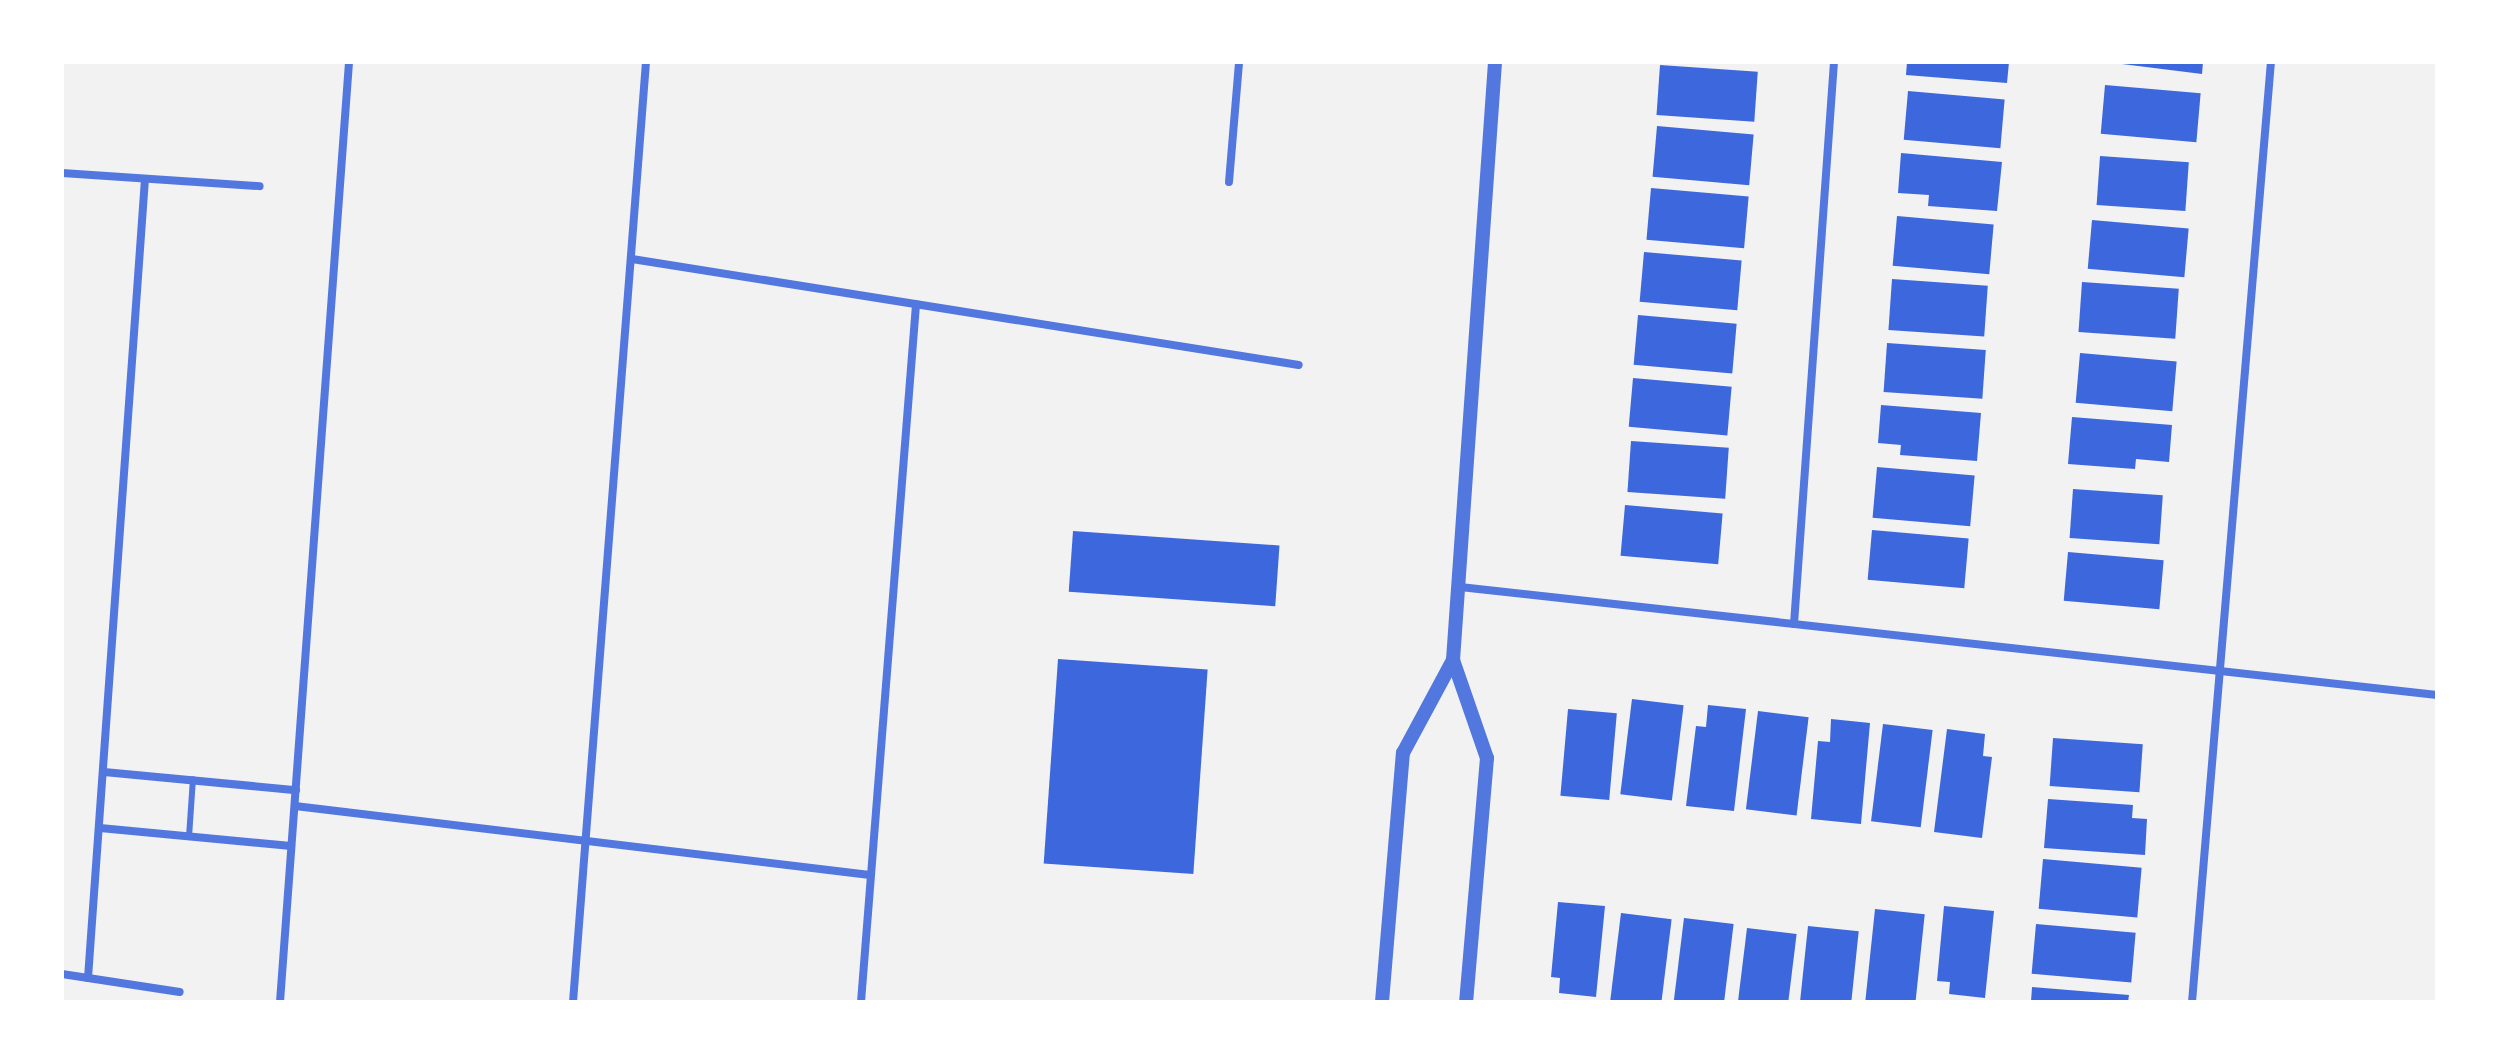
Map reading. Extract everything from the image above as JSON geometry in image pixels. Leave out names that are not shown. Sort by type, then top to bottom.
[{"type":"street","points":[[280,1002],[349,62]]},
{"type":"street","points":[[573,1002],[646,62]]},
{"type":"street","points":[[1229,182],[1239,62]]},
{"type":"street","points":[[1382,1002],[1403,753],[1453,660],[1495,62]]},
{"type":"street","points":[[1794,624],[1834,62]]},
{"type":"street","points":[[2192,1002],[2271,62]]},
{"type":"street","points":[[62,173],[260,186]]},
{"type":"street","points":[[88,978],[145,179]]},
{"type":"street","points":[[632,259],[1299,365]]},
{"type":"street","points":[[861,1002],[916,304]]},
{"type":"street","points":[[1460,587],[2437,695]]},
{"type":"street","points":[[1453,660],[1487,758],[1466,1002]]},
{"type":"street","points":[[104,772],[296,790]]},
{"type":"street","points":[[295,806],[588,837],[870,875]]},
{"type":"street","points":[[100,828],[291,846]]},
{"type":"street","points":[[62,974],[180,992]]},
{"type":"lane","points":[[189,837],[193,779]]},
{"type":"building","points":[[1907,62],[2009,62],[2007,83],[1906,75]]},
{"type":"building","points":[[2106,62],[2203,62],[2202,74]]},
{"type":"building","points":[[1660,65],[1758,72],[1754,122],[1657,115]]},
{"type":"building","points":[[2105,85],[2201,93],[2196,142],[2101,134]]},
{"type":"building","points":[[1908,91],[2005,99],[2000,148],[1904,140]]},
{"type":"building","points":[[1657,126],[1754,134],[1749,185],[1653,177]]},
{"type":"building","points":[[1901,153],[2002,162],[1997,211],[1928,206],[1929,195],[1898,193]]},
{"type":"building","points":[[2100,156],[2189,162],[2185,211],[2097,205]]},
{"type":"building","points":[[1651,188],[1749,197],[1744,248],[1646,240]]},
{"type":"building","points":[[1897,216],[1994,224],[1989,274],[1893,266]]},
{"type":"building","points":[[2092,220],[2189,228],[2184,277],[2088,269]]},
{"type":"building","points":[[1644,252],[1742,261],[1737,310],[1640,302]]},
{"type":"building","points":[[1892,279],[1988,286],[1984,337],[1888,330]]},
{"type":"building","points":[[2082,282],[2179,289],[2175,339],[2079,332]]},
{"type":"building","points":[[1638,315],[1737,324],[1732,373],[1634,365]]},
{"type":"building","points":[[1887,343],[1986,350],[1982,399],[1884,392]]},
{"type":"building","points":[[2080,353],[2177,361],[2172,411],[2076,403]]},
{"type":"building","points":[[1633,378],[1732,387],[1727,435],[1629,427]]},
{"type":"building","points":[[1881,405],[1981,413],[1977,461],[1900,455],[1901,445],[1878,443]]},
{"type":"building","points":[[2072,417],[2172,425],[2169,462],[2136,459],[2135,469],[2068,464]]},
{"type":"building","points":[[1631,441],[1729,448],[1725,499],[1627,492]]},
{"type":"building","points":[[1877,467],[1975,476],[1970,526],[1873,518]]},
{"type":"building","points":[[2073,489],[2163,495],[2159,544],[2070,538]]},
{"type":"building","points":[[1625,505],[1723,514],[1718,564],[1621,556]]},
{"type":"building","points":[[1872,530],[1969,538],[1964,588],[1868,580]]},
{"type":"building","points":[[1073,531],[1279,545],[1275,606],[1069,592]]},
{"type":"building","points":[[2068,552],[2164,560],[2159,609],[2064,601]]},
{"type":"building","points":[[1058,659],[1208,669],[1193,874],[1044,864]]},
{"type":"building","points":[[1632,699],[1684,705],[1672,801],[1620,794]]},
{"type":"building","points":[[1708,705],[1746,709],[1734,811],[1686,806],[1696,726],[1706,727]]},
{"type":"building","points":[[1568,709],[1617,713],[1609,800],[1560,796]]},
{"type":"building","points":[[1758,711],[1809,717],[1797,815],[1746,809]]},
{"type":"building","points":[[1831,719],[1870,723],[1861,824],[1811,819],[1818,741],[1830,742]]},
{"type":"building","points":[[1883,724],[1933,730],[1921,827],[1871,821]]},
{"type":"building","points":[[1947,729],[1985,734],[1983,756],[1992,757],[1982,838],[1934,832]]},
{"type":"building","points":[[2053,738],[2143,744],[2139,792],[2050,786]]},
{"type":"building","points":[[2048,799],[2133,805],[2132,818],[2147,819],[2145,855],[2044,848]]},
{"type":"building","points":[[2043,859],[2142,868],[2137,917],[2039,909]]},
{"type":"building","points":[[1558,902],[1605,906],[1596,997],[1559,993],[1560,978],[1551,977]]},
{"type":"building","points":[[1944,906],[1994,911],[1985,998],[1949,994],[1950,982],[1937,981]]},
{"type":"building","points":[[1875,909],[1925,914],[1916,1002],[1865,1002]]},
{"type":"building","points":[[1621,913],[1672,919],[1661,1002],[1610,1002]]},
{"type":"building","points":[[1684,918],[1734,924],[1724,1002],[1674,1002]]},
{"type":"building","points":[[2036,924],[2136,933],[2131,983],[2032,974]]},
{"type":"building","points":[[1808,926],[1859,931],[1851,1002],[1800,1002]]},
{"type":"building","points":[[1747,928],[1797,934],[1788,1002],[1738,1002]]},
{"type":"building","points":[[2032,987],[2129,995],[2128,1002],[2031,1002]]}]
